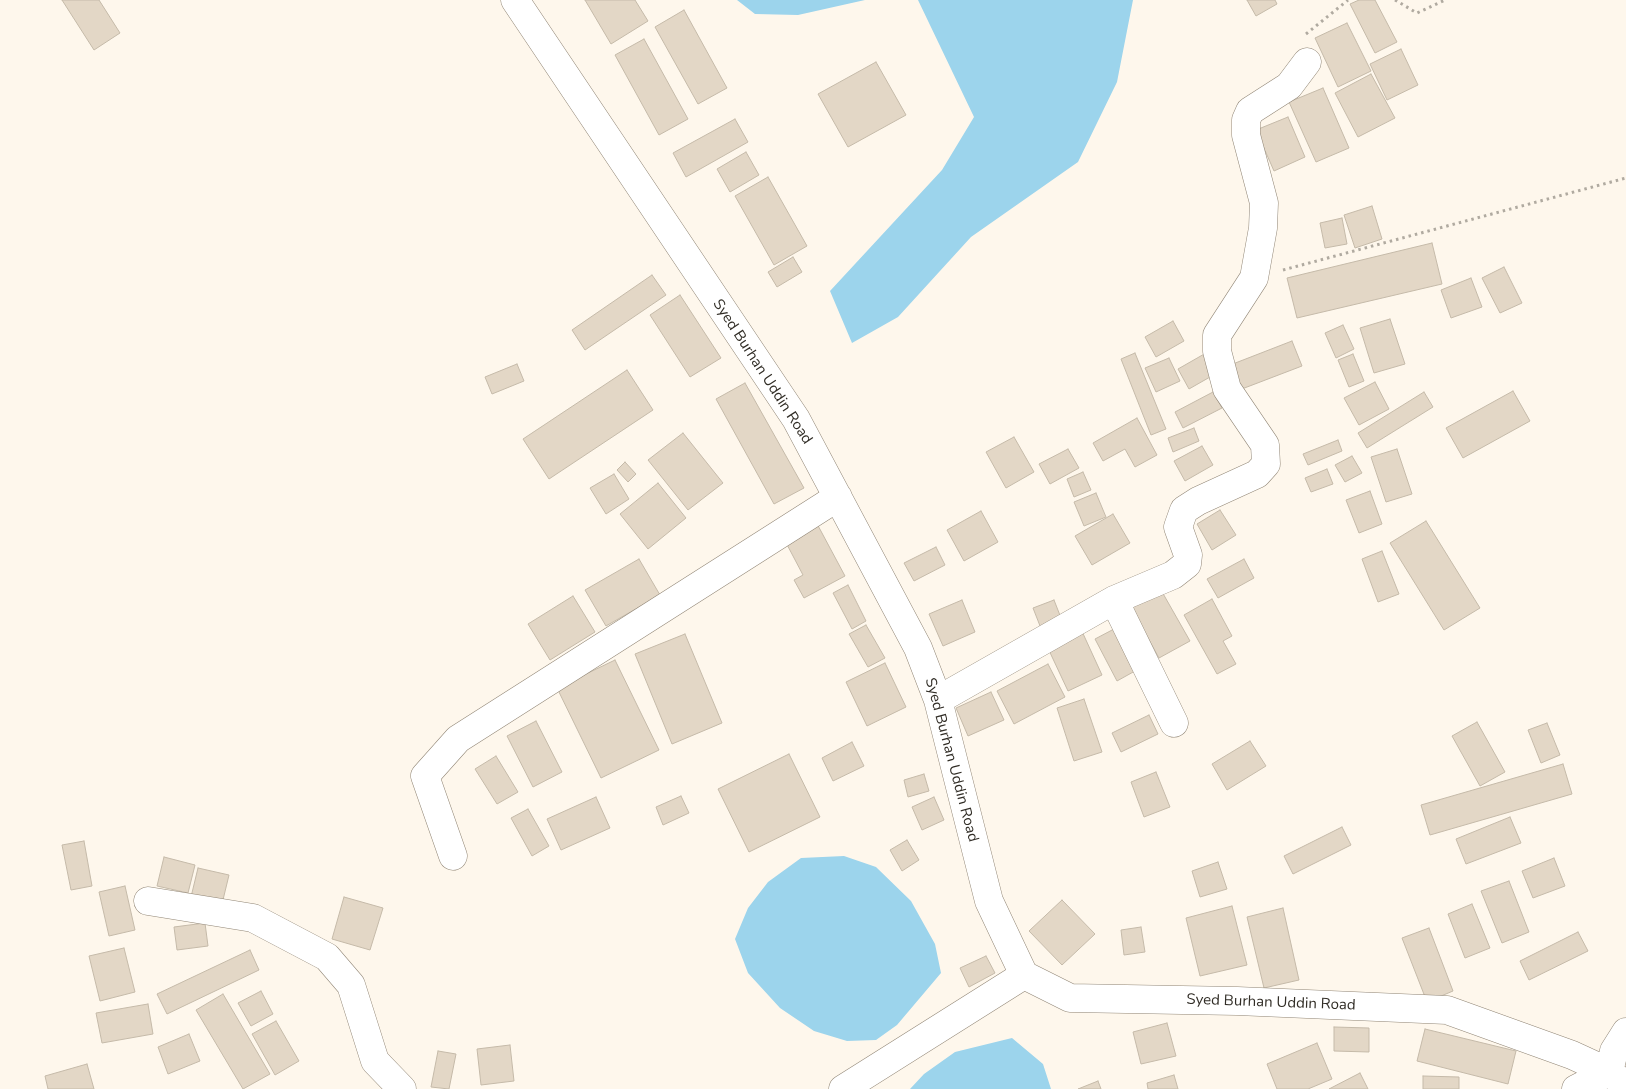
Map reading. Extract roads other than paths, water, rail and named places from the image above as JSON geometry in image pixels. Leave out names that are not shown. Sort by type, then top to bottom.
[{"type":"street","name":"Syed Burhan Uddin Road","points":[[515,0],[796,419],[918,648],[938,700],[989,901],[1024,975],[1070,998],[1237,1001],[1446,1010],[1572,1055],[1617,1079]]},
{"type":"street","points":[[938,700],[1114,600],[1173,575],[1187,564],[1188,554],[1178,526],[1184,510],[1198,501],[1257,474],[1266,464],[1265,445],[1228,389],[1217,351],[1217,335],[1254,278],[1263,228],[1264,203],[1246,135],[1246,120],[1250,111],[1289,86],[1307,62]]},
{"type":"street","points":[[453,856],[425,776],[458,739],[838,497]]},
{"type":"street","points":[[1114,600],[1174,723]]},
{"type":"street","points":[[148,901],[253,918],[327,957],[351,985],[376,1061],[402,1089]]},
{"type":"street","points":[[843,1089],[1024,975]]},
{"type":"street","points":[[1576,1089],[1617,1079],[1614,1051],[1626,1032]]},
{"type":"water","points":[[737,0],[865,0],[798,15],[755,14]]},
{"type":"water","points":[[918,0],[1133,0],[1117,82],[1078,162],[971,237],[898,317],[852,343],[830,291],[942,170],[974,117]]},
{"type":"water","points":[[844,856],[876,867],[911,901],[935,944],[941,973],[897,1025],[876,1040],[847,1041],[814,1031],[780,1008],[748,973],[735,939],[748,908],[768,882],[801,858]]},
{"type":"water","points":[[1012,1038],[1043,1064],[1051,1089],[910,1089],[924,1074],[955,1052]]}]
